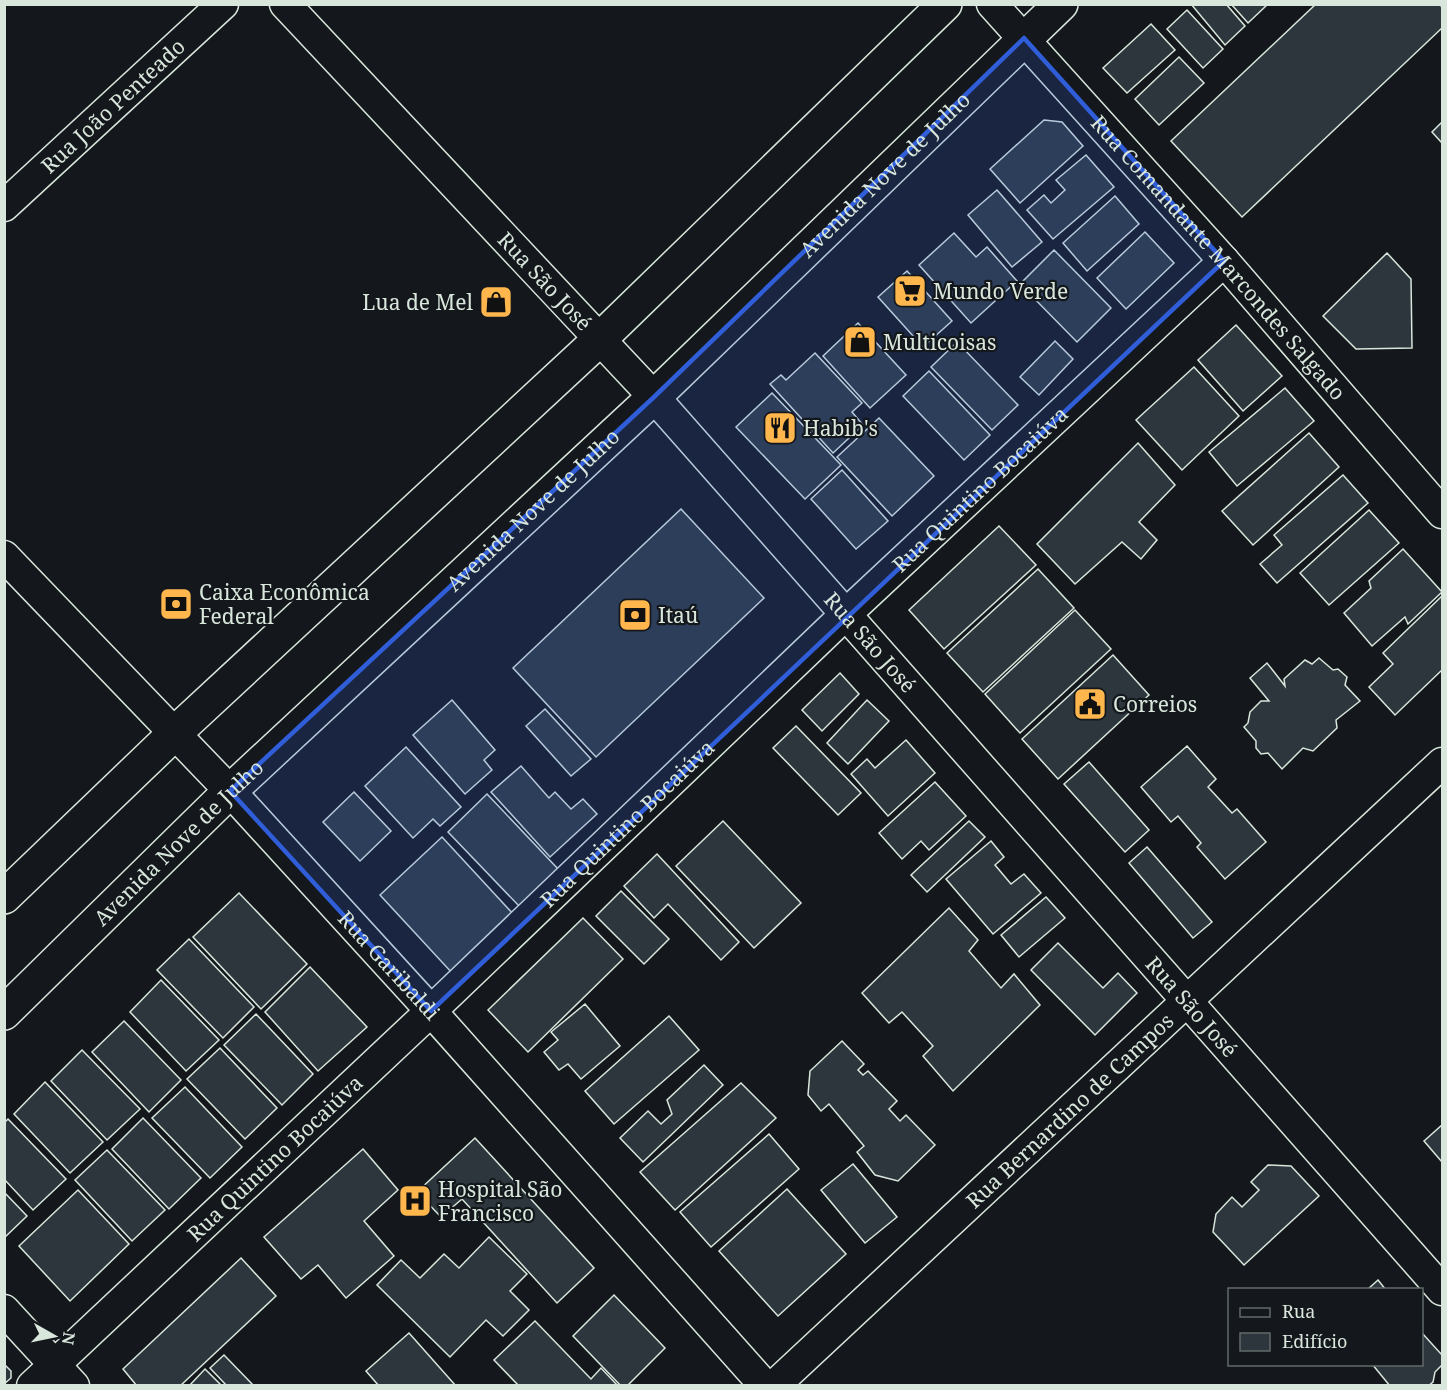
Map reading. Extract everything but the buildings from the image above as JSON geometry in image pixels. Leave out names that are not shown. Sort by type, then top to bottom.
[{"type":"main road","points":[[4,897],[175,734],[600,339],[945,4]]},
{"type":"main road","name":"Avenida Nove de Julho","points":[[4,1013],[230,791],[654,397],[1061,4]]},
{"type":"street","name":"Rua João Penteado","points":[[4,206],[223,4]]},
{"type":"street","name":"Rua São José","points":[[285,4],[654,397],[1443,1290]]},
{"type":"street","name":"Rua Comandante Marcondes Salgado","points":[[992,4],[1224,261],[1443,513]]},
{"type":"street","name":"Rua Quintino Bocaiúva","points":[[32,1386],[64,1375],[431,1011],[845,615],[1224,261]]},
{"type":"street","name":"Rua Garibaldi","points":[[4,556],[230,791],[431,1011],[765,1386]]},
{"type":"street","name":"Rua Bernardino de Campos","points":[[774,1386],[1443,763]]},
{"type":"street","points":[[4,1310],[64,1375]]},
{"type":"highlighted area","points":[[1024,38],[1224,261],[431,1011],[230,791],[654,397]]},
{"type":"place","name":"Mundo Verde","points":[[910,291]]},
{"type":"place","name":"Lua de Mel","points":[[496,302]]},
{"type":"place","name":"Multicoisas","points":[[860,342]]},
{"type":"place","name":"Habib's","points":[[780,428]]},
{"type":"place","name":"Caixa Econômica Federal","points":[[176,604]]},
{"type":"place","name":"Itaú","points":[[635,615]]},
{"type":"place","name":"Correios","points":[[1090,704]]},
{"type":"place","name":"Hospital São Francisco","points":[[415,1201]]}]
